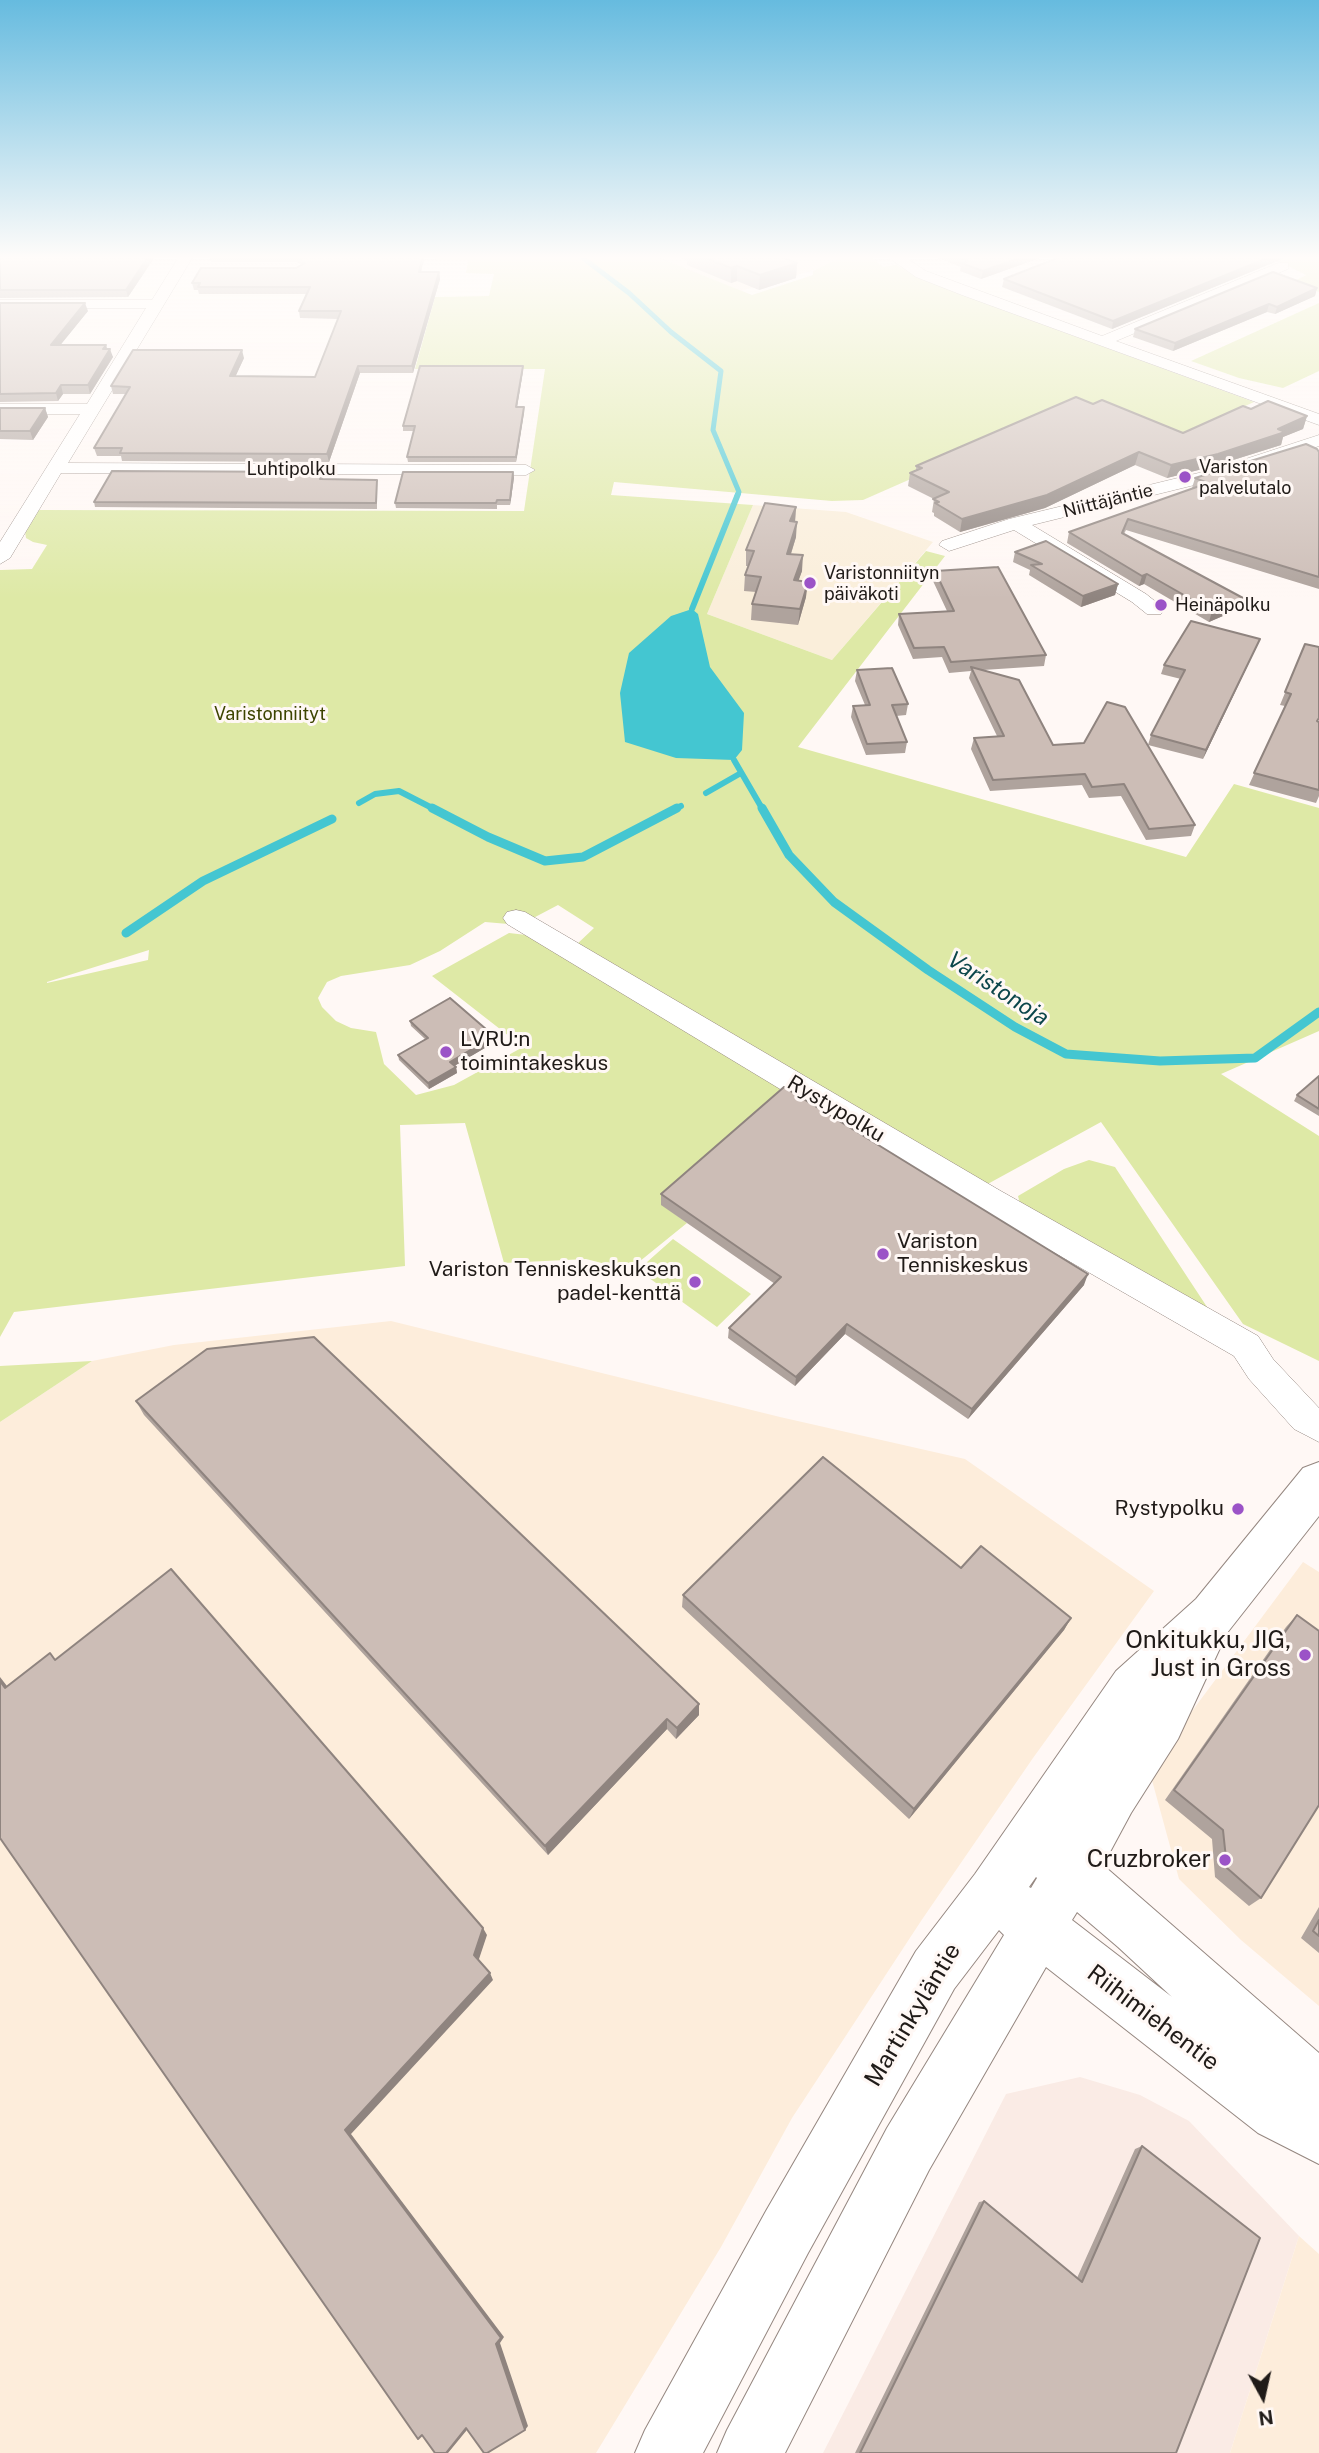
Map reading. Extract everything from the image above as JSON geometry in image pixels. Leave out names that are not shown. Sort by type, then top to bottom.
[{"type":"main road","name":"Martinkyläntie","points":[[668,2453],[794,2220],[935,1970],[994,1893],[1050,1855],[1112,1795],[1161,1722],[1213,1615],[1319,1482]]},
{"type":"main road","name":"Martinkyläntie","points":[[750,2453],[908,2149],[1038,1929],[1050,1855]]},
{"type":"main road","points":[[1050,1855],[1137,1928],[1306,2080],[1319,2099]]},
{"type":"main road","name":"Riihimiehentie","points":[[994,1893],[1269,2107],[1319,2136]]},
{"type":"street","points":[[0,558],[115,369]]},
{"type":"street","points":[[1180,369],[1319,420]]},
{"type":"street","points":[[0,410],[91,409]]},
{"type":"street","name":"Niittäjäntie","points":[[949,545],[1016,523],[1221,473],[1319,439]]},
{"type":"street","name":"Luhtipolku","points":[[57,468],[526,470]]},
{"type":"street","name":"Niittäjäntie","points":[[1016,523],[1139,598],[1154,610]]},
{"type":"street","name":"Rystypolku","points":[[516,918],[988,1199],[1246,1346],[1261,1369],[1307,1418],[1319,1427]]},
{"type":"shaded area","name":"Varistonniityn päiväkoti","points":[[753,505],[846,512],[933,542],[832,660],[707,614]]},
{"type":"shaded area","points":[[391,1321],[780,1417],[965,1459],[1154,1591],[1033,1758],[921,1921],[792,2118],[721,2247],[596,2453],[0,2453],[0,1422],[92,1361],[174,1345]]},
{"type":"shaded area","points":[[1303,1562],[1319,1572],[1319,2006],[1241,1940],[1179,1879],[1150,1773],[1175,1734]]},
{"type":"shaded area","points":[[1080,2077],[1140,2095],[1189,2121],[1299,2236],[1230,2453],[823,2453],[1006,2094]]},
{"type":"shaded area","points":[[1299,2236],[1319,2254],[1319,2453],[1230,2453]]},
{"type":"green space","name":"Varistonniityt","points":[[545,369],[1165,369],[1254,402],[1176,438],[1086,402],[863,500],[832,501],[614,482],[611,495],[753,505],[707,614],[832,660],[926,551],[945,556],[798,747],[1186,857],[1234,784],[1319,808],[1319,1031],[1221,1074],[1319,1136],[1319,1361],[1243,1324],[1101,1122],[984,1186],[575,946],[594,928],[558,905],[520,925],[485,922],[440,951],[410,965],[341,976],[327,982],[318,998],[322,1007],[336,1021],[351,1028],[376,1032],[384,1064],[416,1095],[454,1085],[523,1047],[432,976],[509,933],[535,936],[794,1094],[661,1204],[687,1223],[629,1270],[586,1259],[504,1263],[465,1123],[400,1125],[405,1266],[14,1312],[0,1337],[0,570],[32,569],[47,545],[26,538],[25,531],[38,510],[524,511]],"holes":[[[149,950],[148,960],[47,982]]]},
{"type":"green space","points":[[1215,369],[1319,369],[1283,388]]},
{"type":"green space","points":[[1089,1160],[1115,1167],[1211,1313],[1021,1208],[1018,1196],[1064,1169]]},
{"type":"green space","name":"Variston Tenniskeskuksen padel-kenttä","points":[[673,1239],[751,1294],[717,1327],[638,1270]]},
{"type":"green space","points":[[92,1361],[0,1422],[0,1366]]},
{"type":"water","points":[[692,609],[698,614],[710,667],[744,713],[742,750],[734,760],[676,758],[625,742],[620,693],[629,653],[671,616]]},
{"type":"building","points":[[0,369],[97,369],[88,385],[61,385],[56,393],[0,394]]},
{"type":"building","points":[[121,369],[233,369],[230,376],[315,377],[318,369],[357,369],[327,454],[120,453],[122,448],[94,448],[130,387],[111,386]]},
{"type":"building","points":[[419,369],[522,369],[516,407],[524,407],[516,457],[407,457],[415,426],[403,426]]},
{"type":"building","points":[[1076,397],[1093,404],[1102,400],[1183,433],[1243,406],[1251,409],[1268,401],[1307,416],[1278,429],[1285,432],[1218,454],[1171,465],[1139,452],[1047,495],[962,519],[935,503],[939,502],[933,499],[949,492],[910,473],[922,468],[916,466]]},
{"type":"building","points":[[0,408],[45,408],[30,431],[0,431]]},
{"type":"building","points":[[1306,444],[1319,452],[1319,577],[1128,519],[1122,533],[1243,598],[1212,611],[1147,574],[1142,576],[1069,532],[1208,483],[1195,478]]},
{"type":"building","points":[[112,471],[322,472],[320,479],[377,480],[376,503],[94,502]]},
{"type":"building","points":[[403,472],[513,472],[510,500],[497,500],[496,503],[395,503]]},
{"type":"building","name":"Varistonniityn päiväkoti","points":[[765,503],[796,507],[790,521],[797,522],[787,554],[803,555],[794,580],[808,582],[800,609],[752,604],[761,577],[745,575],[754,551],[746,550]]},
{"type":"building","points":[[1046,541],[1118,584],[1083,596],[1031,565],[1042,564],[1015,552]]},
{"type":"building","points":[[998,567],[1046,655],[951,662],[944,647],[914,648],[899,614],[954,611],[935,571]]},
{"type":"building","points":[[1191,621],[1260,639],[1206,750],[1151,735],[1185,670],[1164,665]]},
{"type":"building","points":[[1305,644],[1319,647],[1319,790],[1254,773],[1291,694],[1285,692]]},
{"type":"building","points":[[971,667],[1019,680],[1053,745],[1084,743],[1107,702],[1125,707],[1195,825],[1149,829],[1124,784],[1092,787],[1085,774],[993,780],[974,738],[1004,736]]},
{"type":"building","points":[[892,668],[908,704],[892,705],[907,742],[867,744],[853,706],[870,705],[857,670]]},
{"type":"building","name":"LVRU:n toimintakeskus","points":[[450,998],[494,1036],[450,1062],[456,1067],[428,1083],[398,1055],[428,1038],[410,1021]]},
{"type":"building","points":[[1319,1076],[1319,1109],[1297,1095]]},
{"type":"building","name":"Variston Tenniskeskus","points":[[784,1087],[1088,1274],[972,1409],[847,1324],[796,1377],[729,1328],[781,1277],[661,1194]]},
{"type":"building","points":[[314,1337],[699,1704],[677,1728],[667,1719],[545,1846],[136,1401],[207,1349]]},
{"type":"building","points":[[823,1457],[961,1568],[981,1546],[1071,1618],[914,1809],[683,1595]]},
{"type":"building","points":[[171,1569],[483,1928],[474,1955],[490,1973],[345,2130],[501,2338],[496,2344],[525,2430],[487,2453],[484,2453],[466,2428],[446,2453],[435,2453],[422,2435],[418,2439],[0,1838],[0,1681],[5,1688],[50,1653],[55,1660]]},
{"type":"building","points":[[1297,1615],[1319,1631],[1319,1805],[1261,1898],[1227,1868],[1223,1830],[1174,1790]]},
{"type":"building","points":[[1319,1920],[1319,1936],[1313,1931]]},
{"type":"building","points":[[1142,2146],[1260,2238],[1176,2453],[860,2453],[984,2201],[1082,2282]]},
{"type":"waterway","name":"Varistonoja","points":[[719,369],[713,430],[738,494]]},
{"type":"waterway","name":"Varistonoja","points":[[692,609],[738,494]]},
{"type":"waterway","name":"Varistonoja","points":[[734,760],[763,810]]},
{"type":"waterway","points":[[706,793],[741,773]]},
{"type":"waterway","points":[[359,803],[375,794],[399,791],[436,810]]},
{"type":"waterway","points":[[677,808],[681,806]]},
{"type":"waterway","points":[[432,808],[488,837],[545,861],[583,857],[677,808]]},
{"type":"waterway","points":[[673,810],[677,808]]},
{"type":"waterway","name":"Varistonoja","points":[[762,808],[789,855],[834,902],[928,970],[1015,1027],[1066,1054],[1160,1061],[1255,1058],[1319,1012]]},
{"type":"waterway","points":[[126,933],[203,881],[332,819]]},
{"type":"place","name":"Variston palvelutalo","points":[[1185,477]]},
{"type":"place","name":"Varistonniityn päiväkoti","points":[[810,583]]},
{"type":"place","name":"Heinäpolku","points":[[1161,605]]},
{"type":"place","name":"LVRU:n toimintakeskus","points":[[446,1052]]},
{"type":"place","name":"Variston Tenniskeskus","points":[[883,1254]]},
{"type":"place","name":"Variston Tenniskeskuksen padel-kenttä","points":[[695,1282]]},
{"type":"place","name":"Rystypolku","points":[[1238,1509]]},
{"type":"place","name":"Onkitukku, JIG, Just in Gross","points":[[1305,1655]]},
{"type":"place","name":"Cruzbroker","points":[[1225,1860]]}]
